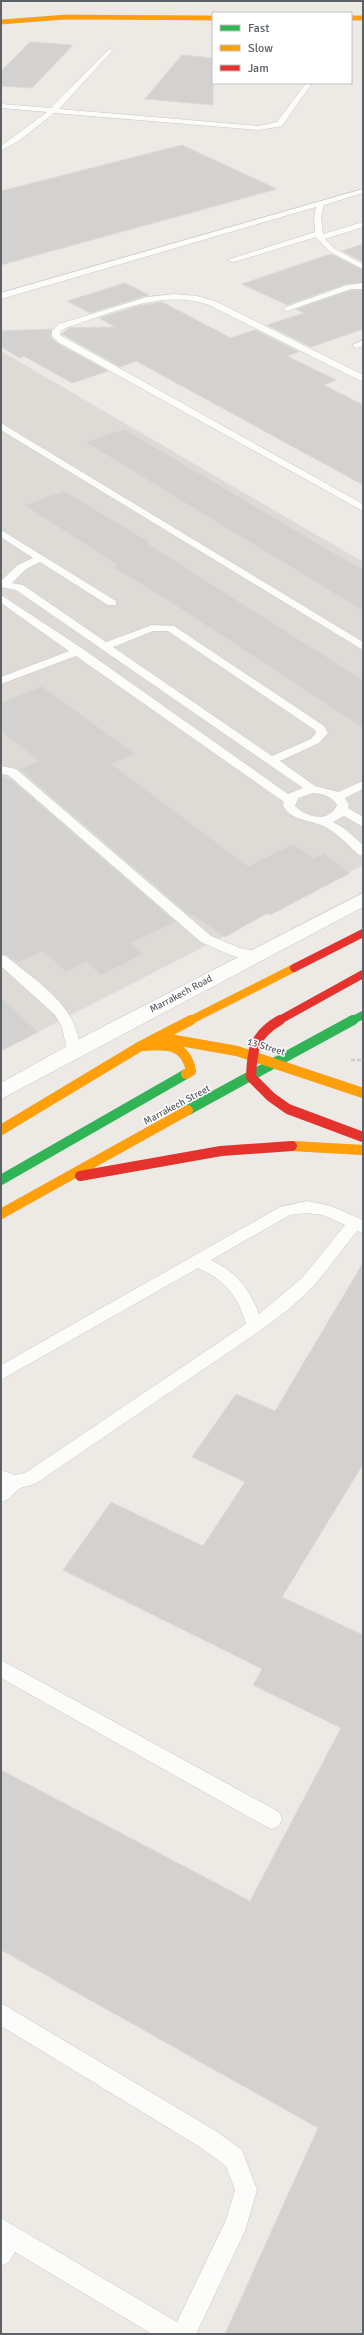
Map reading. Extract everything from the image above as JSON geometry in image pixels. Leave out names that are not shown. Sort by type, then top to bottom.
[{"type":"main road","points":[[1,22],[66,17],[212,18]]},
{"type":"main road","points":[[352,18],[363,18]]},
{"type":"main road","points":[[1,1130],[139,1047],[363,933]]},
{"type":"main road","points":[[363,974],[264,1029],[255,1040],[251,1053],[252,1077],[270,1097],[288,1109],[363,1138]]},
{"type":"main road","name":"Marrakech Street","points":[[1,1214],[60,1180],[252,1077],[363,1015]]},
{"type":"main road","name":"13 Street","points":[[158,1037],[207,1043],[251,1053],[363,1093]]},
{"type":"main road","points":[[1,1180],[191,1071],[192,1062],[187,1054],[179,1048],[154,1044],[139,1047]]},
{"type":"main road","points":[[60,1180],[238,1148],[314,1145],[363,1150]]},
{"type":"street","name":"Marrakech Road","points":[[1,1092],[255,955],[363,900]]},
{"type":"lane","points":[[1,150],[30,131],[55,111],[110,50]]},
{"type":"lane","points":[[1,106],[247,127],[270,126],[283,120],[308,84]]},
{"type":"lane","points":[[1,296],[363,191]]},
{"type":"lane","points":[[321,203],[317,214],[319,236],[330,250],[363,267]]},
{"type":"lane","points":[[231,260],[363,224]]},
{"type":"lane","points":[[287,308],[350,287],[363,286]]},
{"type":"lane","points":[[363,379],[212,303],[190,296],[150,299],[62,326],[56,331],[56,336],[60,340],[363,508]]},
{"type":"lane","points":[[1,426],[363,647]]},
{"type":"lane","points":[[1,533],[112,604]]},
{"type":"lane","points":[[3,584],[22,567],[40,558]]},
{"type":"lane","points":[[3,584],[19,587],[312,789]]},
{"type":"lane","points":[[1,598],[79,651],[290,800]]},
{"type":"lane","points":[[105,646],[152,628],[170,628],[320,728],[322,733],[314,740],[271,761]]},
{"type":"lane","points":[[1,681],[79,651]]},
{"type":"lane","points":[[1,770],[12,772],[206,939],[232,950],[255,955]]},
{"type":"lane","points":[[338,796],[363,785]]},
{"type":"lane","points":[[312,789],[322,790],[338,796],[343,805],[338,814],[330,819],[309,820],[293,812],[289,806],[290,800],[298,793],[312,789]]},
{"type":"lane","points":[[342,809],[363,823]]},
{"type":"lane","points":[[320,820],[341,832],[363,852]]},
{"type":"lane","points":[[1,959],[53,1005],[65,1019],[72,1035],[73,1052]]},
{"type":"lane","points":[[1,1373],[285,1211],[301,1206],[317,1206],[359,1225],[308,1282],[283,1305],[255,1326],[29,1479],[8,1479],[1,1495]]},
{"type":"lane","points":[[198,1261],[220,1270],[237,1286],[249,1304],[255,1326]]},
{"type":"lane","points":[[1,1668],[272,1819]]},
{"type":"lane","points":[[1,2014],[208,2139],[234,2158],[246,2190],[237,2223],[184,2334]]},
{"type":"lane","points":[[4,2240],[174,2334]]},
{"type":"shaded area","points":[[1,351],[363,562],[363,865],[38,1032],[1,997]]},
{"type":"building","points":[[30,42],[73,45],[32,88],[1,86],[1,71]]},
{"type":"building","points":[[182,55],[212,58],[213,105],[145,99]]},
{"type":"building","points":[[182,145],[277,189],[1,265],[1,191]]},
{"type":"building","points":[[363,244],[363,262],[342,251]]},
{"type":"building","points":[[331,254],[363,270],[363,282],[346,284],[287,305],[242,284]]},
{"type":"building","points":[[125,283],[149,295],[90,313],[67,301]]},
{"type":"building","points":[[351,290],[363,290],[363,329],[311,347],[267,325],[304,313],[296,309]]},
{"type":"building","points":[[162,302],[231,338],[255,330],[299,352],[287,356],[336,380],[324,385],[363,405],[363,485],[136,361],[120,367],[62,334],[69,328],[115,327],[99,318],[137,306]]},
{"type":"building","points":[[52,329],[50,336],[57,343],[108,371],[72,383],[24,356],[20,358],[1,347],[1,331]]},
{"type":"building","points":[[124,429],[363,570],[363,611],[85,442]]},
{"type":"building","points":[[64,491],[150,542],[147,543],[363,680],[363,728],[161,596],[112,567],[117,565],[24,505]]},
{"type":"building","points":[[42,686],[135,754],[112,764],[248,866],[293,844],[314,858],[324,853],[350,873],[270,915],[267,913],[225,937],[192,915],[190,916],[19,769],[39,761],[1,731],[1,703]]},
{"type":"building","points":[[3,776],[13,781],[176,922],[131,943],[144,954],[101,975],[86,962],[66,972],[43,951],[17,963],[7,955],[1,954],[1,777]]},
{"type":"building","points":[[1,997],[38,1032],[1,1051]]},
{"type":"building","points":[[363,1263],[363,1464],[282,1597],[363,1635],[363,2334],[225,2334],[318,2128],[1,1950],[1,1770],[250,1901],[341,1728],[253,1685],[262,1669],[63,1570],[111,1502],[203,1546],[245,1482],[192,1457],[236,1394],[275,1411]]},
{"type":"traffic: fast","points":[[188,1110],[363,1015]]},
{"type":"traffic: fast","points":[[1,1180],[186,1074]]},
{"type":"traffic: slow","points":[[1,22],[66,17],[212,18]]},
{"type":"traffic: slow","points":[[352,18],[363,18]]},
{"type":"traffic: slow","points":[[1,1130],[139,1047],[294,968]]},
{"type":"traffic: slow","points":[[158,1037],[237,1051],[363,1093]]},
{"type":"traffic: slow","points":[[144,1046],[168,1046],[181,1051],[186,1056],[191,1071],[186,1074]]},
{"type":"traffic: slow","points":[[1,1214],[188,1110]]},
{"type":"traffic: slow","points":[[292,1146],[363,1150]]},
{"type":"traffic: jam","points":[[294,968],[363,933]]},
{"type":"traffic: jam","points":[[251,1077],[252,1052],[265,1029],[363,974]]},
{"type":"traffic: jam","points":[[251,1077],[271,1097],[288,1109],[363,1137]]},
{"type":"traffic: jam","points":[[80,1176],[221,1151],[292,1146]]}]
